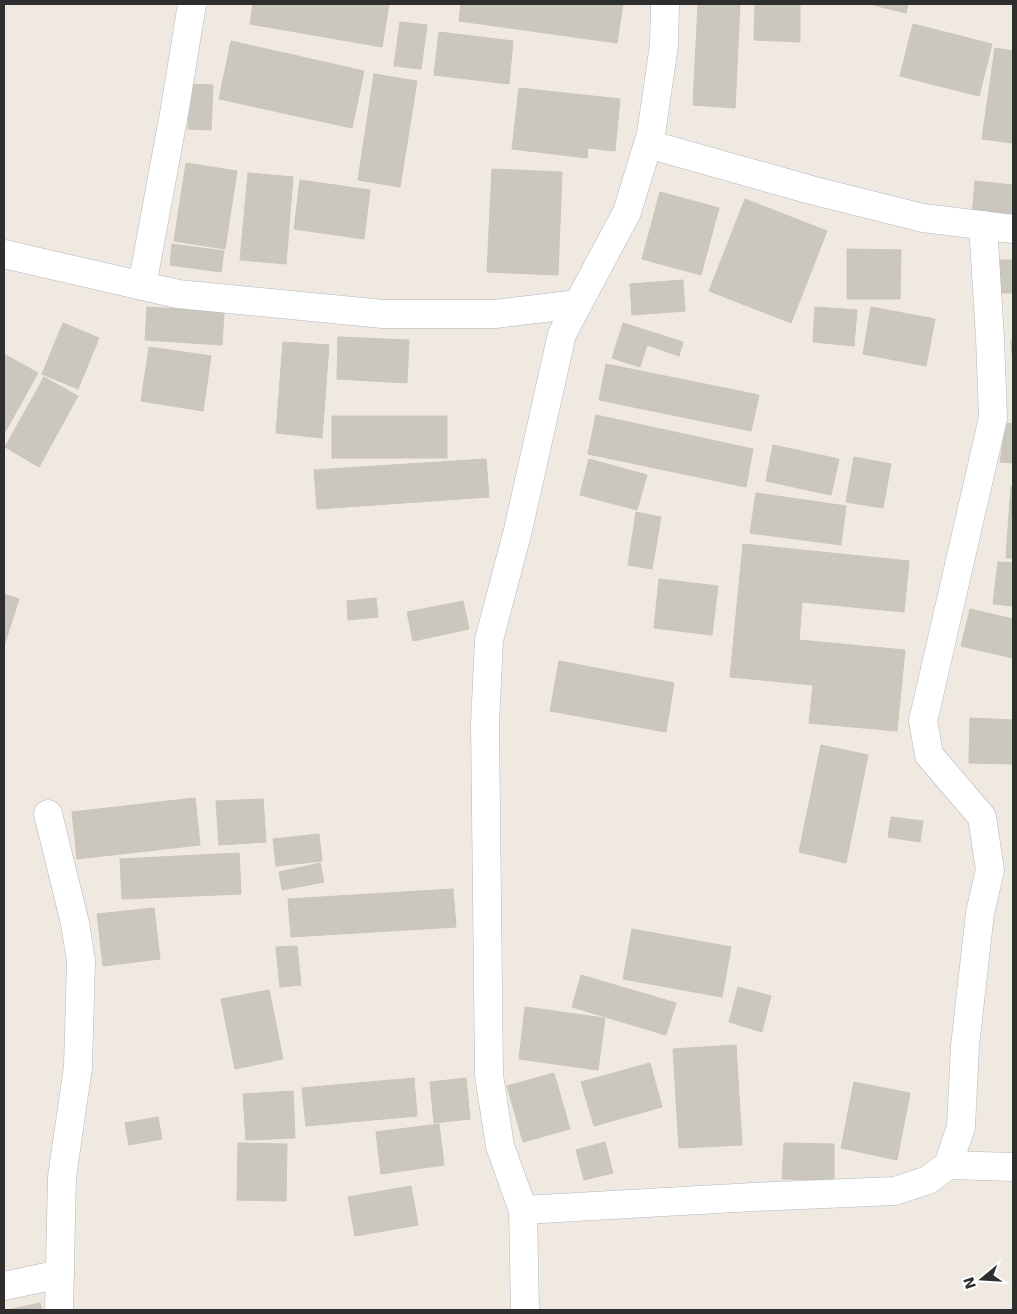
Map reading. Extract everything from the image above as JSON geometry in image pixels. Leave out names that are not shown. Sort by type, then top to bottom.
[{"type":"street","points":[[142,286],[192,4]]},
{"type":"street","points":[[525,1310],[523,1210],[500,1146],[489,1075],[485,723],[489,640],[518,530],[562,334],[627,212],[648,144],[664,45],[665,4]]},
{"type":"street","points":[[648,144],[811,190],[924,218],[1013,228]]},
{"type":"street","points":[[523,1210],[753,1196],[895,1191],[928,1180],[948,1165],[961,1127],[965,1046],[980,913],[990,870],[982,817],[930,755],[923,721],[993,418],[983,225]]},
{"type":"street","points":[[4,254],[178,294],[382,314],[496,314],[578,304]]},
{"type":"street","points":[[48,814],[75,923],[81,960],[78,1067],[62,1177],[59,1310]]},
{"type":"street","points":[[948,1165],[1013,1167]]},
{"type":"street","points":[[4,1286],[60,1274]]},
{"type":"building","points":[[253,4],[389,4],[382,47],[250,24]]},
{"type":"building","points":[[461,4],[623,4],[617,43],[459,21]]},
{"type":"building","points":[[698,4],[740,4],[735,108],[693,105]]},
{"type":"building","points":[[755,4],[800,4],[800,42],[754,40]]},
{"type":"building","points":[[869,4],[908,4],[906,13]]},
{"type":"building","points":[[400,22],[427,25],[421,69],[394,66]]},
{"type":"building","points":[[913,24],[992,44],[979,96],[900,76]]},
{"type":"building","points":[[439,32],[513,41],[509,84],[434,75]]},
{"type":"building","points":[[231,41],[364,71],[352,128],[219,99]]},
{"type":"building","points":[[995,48],[1013,51],[1013,143],[982,139]]},
{"type":"building","points":[[374,74],[417,81],[400,187],[358,180]]},
{"type":"building","points":[[190,84],[213,85],[211,130],[188,129]]},
{"type":"building","points":[[519,88],[620,99],[615,151],[588,148],[587,158],[512,149]]},
{"type":"building","points":[[186,163],[237,171],[225,249],[174,241]]},
{"type":"building","points":[[492,169],[562,172],[558,275],[487,272]]},
{"type":"building","points":[[248,173],[293,177],[286,264],[240,260]]},
{"type":"building","points":[[300,180],[370,190],[364,239],[294,229]]},
{"type":"building","points":[[975,181],[1013,185],[1013,221],[972,217]]},
{"type":"building","points":[[660,192],[719,208],[701,275],[642,259]]},
{"type":"building","points":[[745,199],[827,231],[791,323],[709,291]]},
{"type":"building","points":[[172,244],[224,251],[221,272],[170,265]]},
{"type":"building","points":[[847,249],[901,250],[900,299],[847,299]]},
{"type":"building","points":[[998,260],[1013,260],[1013,293],[998,293]]},
{"type":"building","points":[[683,280],[685,311],[632,315],[630,284]]},
{"type":"building","points":[[147,307],[224,312],[222,345],[145,340]]},
{"type":"building","points":[[815,307],[857,310],[854,346],[813,342]]},
{"type":"building","points":[[871,307],[935,319],[926,366],[863,354]]},
{"type":"building","points":[[63,323],[99,338],[78,389],[42,374]]},
{"type":"building","points":[[623,323],[683,342],[679,356],[647,345],[640,367],[612,358]]},
{"type":"building","points":[[338,337],[409,340],[407,383],[337,379]]},
{"type":"building","points":[[1011,340],[1013,340],[1013,366]]},
{"type":"building","points":[[283,342],[329,345],[322,438],[276,433]]},
{"type":"building","points":[[149,347],[211,356],[203,411],[141,401]]},
{"type":"building","points":[[4,354],[38,373],[4,434]]},
{"type":"building","points":[[606,364],[759,395],[751,431],[599,400]]},
{"type":"building","points":[[44,377],[78,396],[39,467],[5,447]]},
{"type":"building","points":[[596,415],[753,449],[746,487],[588,454]]},
{"type":"building","points":[[332,416],[447,416],[447,458],[332,458]]},
{"type":"building","points":[[1006,423],[1013,424],[1013,463],[1000,462]]},
{"type":"building","points":[[773,445],[839,459],[831,495],[766,481]]},
{"type":"building","points":[[854,457],[891,464],[883,508],[846,502]]},
{"type":"building","points":[[486,459],[489,497],[317,509],[314,470]]},
{"type":"building","points":[[589,459],[647,475],[637,510],[580,495]]},
{"type":"building","points":[[1011,486],[1013,486],[1013,558],[1006,558]]},
{"type":"building","points":[[756,493],[846,506],[841,545],[750,533]]},
{"type":"building","points":[[636,512],[661,517],[652,569],[628,565]]},
{"type":"building","points":[[743,544],[909,561],[904,612],[802,602],[799,640],[905,650],[897,731],[809,723],[813,685],[730,677]]},
{"type":"building","points":[[998,562],[1013,563],[1013,606],[993,604]]},
{"type":"building","points":[[659,579],[718,586],[712,635],[654,628]]},
{"type":"building","points":[[4,594],[19,599],[4,646]]},
{"type":"building","points":[[376,598],[378,617],[348,620],[347,601]]},
{"type":"building","points":[[463,601],[469,629],[413,641],[407,612]]},
{"type":"building","points":[[970,609],[1013,619],[1013,658],[961,646]]},
{"type":"building","points":[[559,661],[674,683],[666,732],[550,711]]},
{"type":"building","points":[[970,718],[1013,720],[1013,764],[969,763]]},
{"type":"building","points":[[821,745],[868,755],[846,863],[799,852]]},
{"type":"building","points":[[195,798],[200,845],[77,859],[72,812]]},
{"type":"building","points":[[263,799],[266,842],[219,845],[216,801]]},
{"type":"building","points":[[891,817],[923,821],[920,842],[888,837]]},
{"type":"building","points":[[319,834],[322,861],[276,866],[273,839]]},
{"type":"building","points":[[239,853],[241,894],[122,899],[120,859]]},
{"type":"building","points":[[320,863],[324,882],[282,890],[279,872]]},
{"type":"building","points":[[453,889],[456,927],[291,937],[288,899]]},
{"type":"building","points":[[154,908],[160,959],[103,966],[97,914]]},
{"type":"building","points":[[632,929],[731,947],[722,997],[623,979]]},
{"type":"building","points":[[297,946],[301,985],[280,987],[276,947]]},
{"type":"building","points":[[581,975],[676,1003],[666,1035],[572,1007]]},
{"type":"building","points":[[738,987],[771,996],[762,1032],[729,1022]]},
{"type":"building","points":[[269,990],[283,1059],[235,1069],[221,999]]},
{"type":"building","points":[[525,1007],[605,1018],[598,1070],[519,1059]]},
{"type":"building","points":[[736,1045],[742,1145],[679,1148],[673,1049]]},
{"type":"building","points":[[650,1063],[662,1107],[594,1126],[581,1082]]},
{"type":"building","points":[[554,1073],[570,1129],[523,1142],[507,1086]]},
{"type":"building","points":[[414,1078],[417,1116],[306,1126],[302,1088]]},
{"type":"building","points":[[466,1078],[470,1119],[434,1123],[430,1082]]},
{"type":"building","points":[[854,1082],[910,1093],[897,1160],[841,1148]]},
{"type":"building","points":[[293,1091],[295,1138],[246,1140],[243,1094]]},
{"type":"building","points":[[158,1117],[162,1139],[129,1145],[125,1123]]},
{"type":"building","points":[[439,1124],[444,1165],[381,1174],[376,1132]]},
{"type":"building","points":[[605,1142],[613,1173],[584,1180],[576,1150]]},
{"type":"building","points":[[238,1143],[287,1144],[286,1201],[237,1200]]},
{"type":"building","points":[[784,1143],[834,1144],[834,1180],[782,1179]]},
{"type":"building","points":[[411,1186],[418,1225],[355,1236],[348,1197]]},
{"type":"building","points":[[40,1303],[42,1310],[7,1310]]}]
